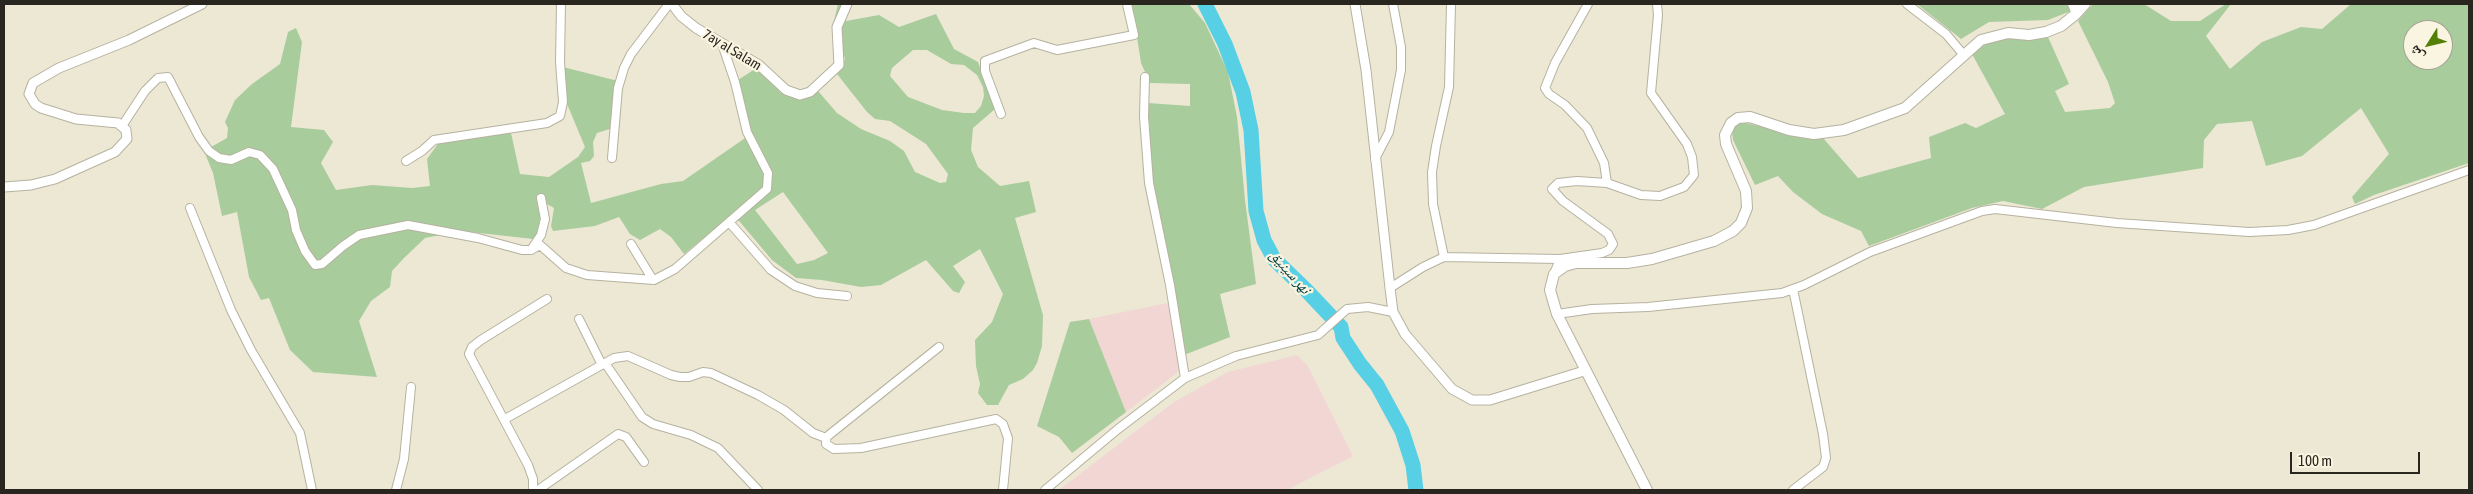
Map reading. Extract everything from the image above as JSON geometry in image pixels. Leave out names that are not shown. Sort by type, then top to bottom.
[{"type":"main road","points":[[1647,490],[1584,371],[1557,314],[1550,290],[1554,274],[1569,264],[1638,262],[1669,255],[1714,241],[1738,227],[1747,208],[1746,191],[1726,144],[1725,135],[1731,123],[1738,118],[1750,117],[1789,130],[1814,134],[1844,130],[1905,108],[1948,71],[1963,54],[1981,40],[1994,35],[2008,33],[2029,35],[2046,32],[2060,26],[2076,14],[2085,4]]},
{"type":"street","points":[[4,187],[45,182],[115,152],[127,139],[128,134],[122,126],[110,122],[76,119],[50,112],[36,104],[30,94],[30,88],[41,77],[128,40],[202,4]]},
{"type":"street","points":[[406,161],[422,151],[434,140],[547,123],[560,116],[563,102],[560,62],[561,4]]},
{"type":"street","points":[[612,158],[617,95],[624,68],[631,54],[670,4]]},
{"type":"street","name":"7ay al Salam","points":[[670,4],[688,22],[766,70],[786,90],[793,94],[805,94],[822,83],[839,65],[837,26],[847,4]]},
{"type":"street","points":[[1001,114],[985,71],[985,61],[1034,43],[1057,50],[1134,34],[1127,4]]},
{"type":"street","points":[[1355,4],[1366,70],[1393,312],[1405,334],[1452,389],[1466,398],[1480,401],[1490,400],[1584,371]]},
{"type":"street","points":[[1375,159],[1389,132],[1401,70],[1401,47],[1393,4]]},
{"type":"street","points":[[1444,257],[1433,204],[1432,172],[1434,151],[1449,88],[1451,4]]},
{"type":"street","points":[[1588,4],[1555,64],[1546,88],[1549,94],[1565,105],[1587,128],[1604,163],[1607,183]]},
{"type":"street","points":[[1390,288],[1423,267],[1444,257],[1560,258],[1602,253],[1611,247],[1613,240],[1608,234],[1553,191],[1553,188],[1558,183],[1577,181],[1607,183],[1641,195],[1660,196],[1684,187],[1694,175],[1692,157],[1687,144],[1651,93],[1658,15],[1657,4]]},
{"type":"street","points":[[1907,4],[1946,34],[1963,54]]},
{"type":"street","points":[[2072,4],[2076,14]]},
{"type":"street","points":[[122,126],[146,91],[158,78],[168,77],[199,137],[209,151],[219,158],[231,160],[249,152],[260,155],[273,169],[292,210],[296,230],[305,252],[315,265],[322,264],[359,235],[408,225],[478,238],[522,250],[531,250],[540,246],[544,247],[566,268],[587,275],[653,280],[659,279],[675,268],[767,189],[769,181],[764,164],[747,132],[735,82],[722,44]]},
{"type":"street","points":[[1145,77],[1144,117],[1149,183],[1170,285],[1186,378]]},
{"type":"street","points":[[1557,314],[1592,308],[1648,307],[1782,293],[1870,252],[1982,211],[1994,209],[2117,223],[2250,232],[2288,230],[2314,225],[2469,170]]},
{"type":"street","points":[[531,250],[540,234],[545,219],[542,198]]},
{"type":"street","points":[[190,208],[231,310],[251,350],[300,433],[312,490]]},
{"type":"street","points":[[729,222],[771,270],[794,286],[817,293],[847,296]]},
{"type":"street","points":[[631,244],[653,280]]},
{"type":"street","points":[[1554,274],[1560,258]]},
{"type":"street","points":[[1793,289],[1823,434],[1826,458],[1823,468],[1793,490]]},
{"type":"street","points":[[533,490],[532,472],[505,419],[470,359],[469,351],[481,340],[547,299]]},
{"type":"street","points":[[1045,490],[1118,429],[1186,378],[1236,356],[1318,335],[1341,313],[1357,307],[1393,312]]},
{"type":"street","points":[[579,319],[604,364],[642,417],[653,424],[691,435],[718,448],[758,490]]},
{"type":"street","points":[[826,438],[939,347]]},
{"type":"street","points":[[505,419],[621,355],[628,356],[676,376],[689,378],[703,372],[711,373],[764,398],[784,410],[813,433],[826,438]]},
{"type":"street","points":[[396,490],[404,460],[411,388]]},
{"type":"street","points":[[826,438],[826,444],[834,449],[861,448],[996,419],[1003,424],[1008,438],[1003,490]]},
{"type":"street","points":[[538,490],[618,434],[626,436],[644,462]]},
{"type":"shaded area","points":[[1168,303],[1182,369],[1126,412],[1089,319]]},
{"type":"shaded area","points":[[1297,355],[1308,366],[1353,456],[1287,490],[1059,490],[1174,402],[1228,372]]},
{"type":"green space","points":[[838,4],[841,4],[846,21],[879,15],[899,27],[936,14],[954,49],[978,62],[995,109],[973,128],[971,150],[978,167],[1000,186],[1029,181],[1036,212],[1015,218],[1043,315],[1042,346],[1037,363],[1033,370],[1023,379],[1009,385],[998,405],[987,405],[978,393],[980,384],[976,366],[975,340],[992,322],[1003,294],[980,249],[953,266],[965,282],[959,293],[953,291],[926,260],[881,285],[861,287],[822,280],[796,278],[772,260],[740,222],[731,215],[684,254],[671,237],[660,229],[640,240],[630,234],[619,217],[595,226],[553,231],[551,226],[554,208],[547,204],[545,195],[536,197],[540,218],[538,234],[533,239],[461,231],[425,238],[392,271],[390,287],[371,301],[359,321],[377,377],[313,372],[290,350],[269,298],[261,300],[249,277],[237,212],[222,216],[213,173],[204,151],[227,138],[228,128],[225,122],[235,100],[252,84],[280,64],[288,32],[296,28],[302,42],[291,127],[324,130],[333,142],[321,163],[336,190],[372,185],[412,188],[430,186],[427,159],[440,141],[511,133],[520,174],[549,177],[578,157],[585,147],[565,99],[563,67],[622,82],[613,128],[597,133],[593,142],[594,156],[590,161],[581,163],[591,203],[661,184],[683,181],[751,134],[738,80],[758,67],[781,93],[799,99],[842,67],[845,59],[840,43],[832,30]],"holes":[[[913,50],[927,50],[951,64],[964,65],[977,75],[983,87],[984,96],[981,106],[975,113],[942,110],[908,97],[890,76],[892,68]],[[837,74],[867,112],[875,119],[890,121],[926,144],[948,174],[946,182],[940,183],[915,172],[904,151],[890,141],[861,129],[837,113],[818,91]],[[783,192],[828,253],[814,260],[797,264],[755,210]]]},
{"type":"green space","points":[[1132,4],[1189,4],[1205,23],[1228,72],[1237,117],[1256,284],[1220,294],[1230,337],[1184,355],[1165,238],[1153,189],[1148,103],[1190,106],[1190,84],[1150,83],[1141,63]]},
{"type":"green space","points":[[1917,4],[2069,4],[2071,11],[2048,20],[1989,22],[1961,39]]},
{"type":"green space","points":[[2093,4],[2144,4],[2171,21],[2200,21],[2226,4],[2231,4],[2206,36],[2230,69],[2262,42],[2301,27],[2322,29],[2351,4],[2469,4],[2469,163],[2374,195],[2355,204],[2352,197],[2389,154],[2361,108],[2302,156],[2266,166],[2252,121],[2217,124],[2204,140],[2203,168],[2084,187],[2042,209],[2003,201],[1972,208],[1869,246],[1861,231],[1822,214],[1793,192],[1778,176],[1755,185],[1733,140],[1732,131],[1735,125],[1742,122],[1796,135],[1823,138],[1858,178],[1931,158],[1929,137],[1965,123],[1976,128],[2005,114],[1972,54],[1981,45],[2000,38],[2040,39],[2048,37],[2069,84],[2055,91],[2065,112],[2110,108],[2115,103],[2108,82],[2078,21]]},
{"type":"green space","points":[[1089,319],[1126,412],[1072,453],[1059,437],[1037,426],[1070,322]]},
{"type":"waterway","name":"نهر سينيق","points":[[1205,4],[1225,44],[1243,92],[1251,130],[1256,211],[1264,240],[1274,259],[1341,327],[1343,338],[1377,385],[1402,431],[1413,465],[1416,490]]}]
